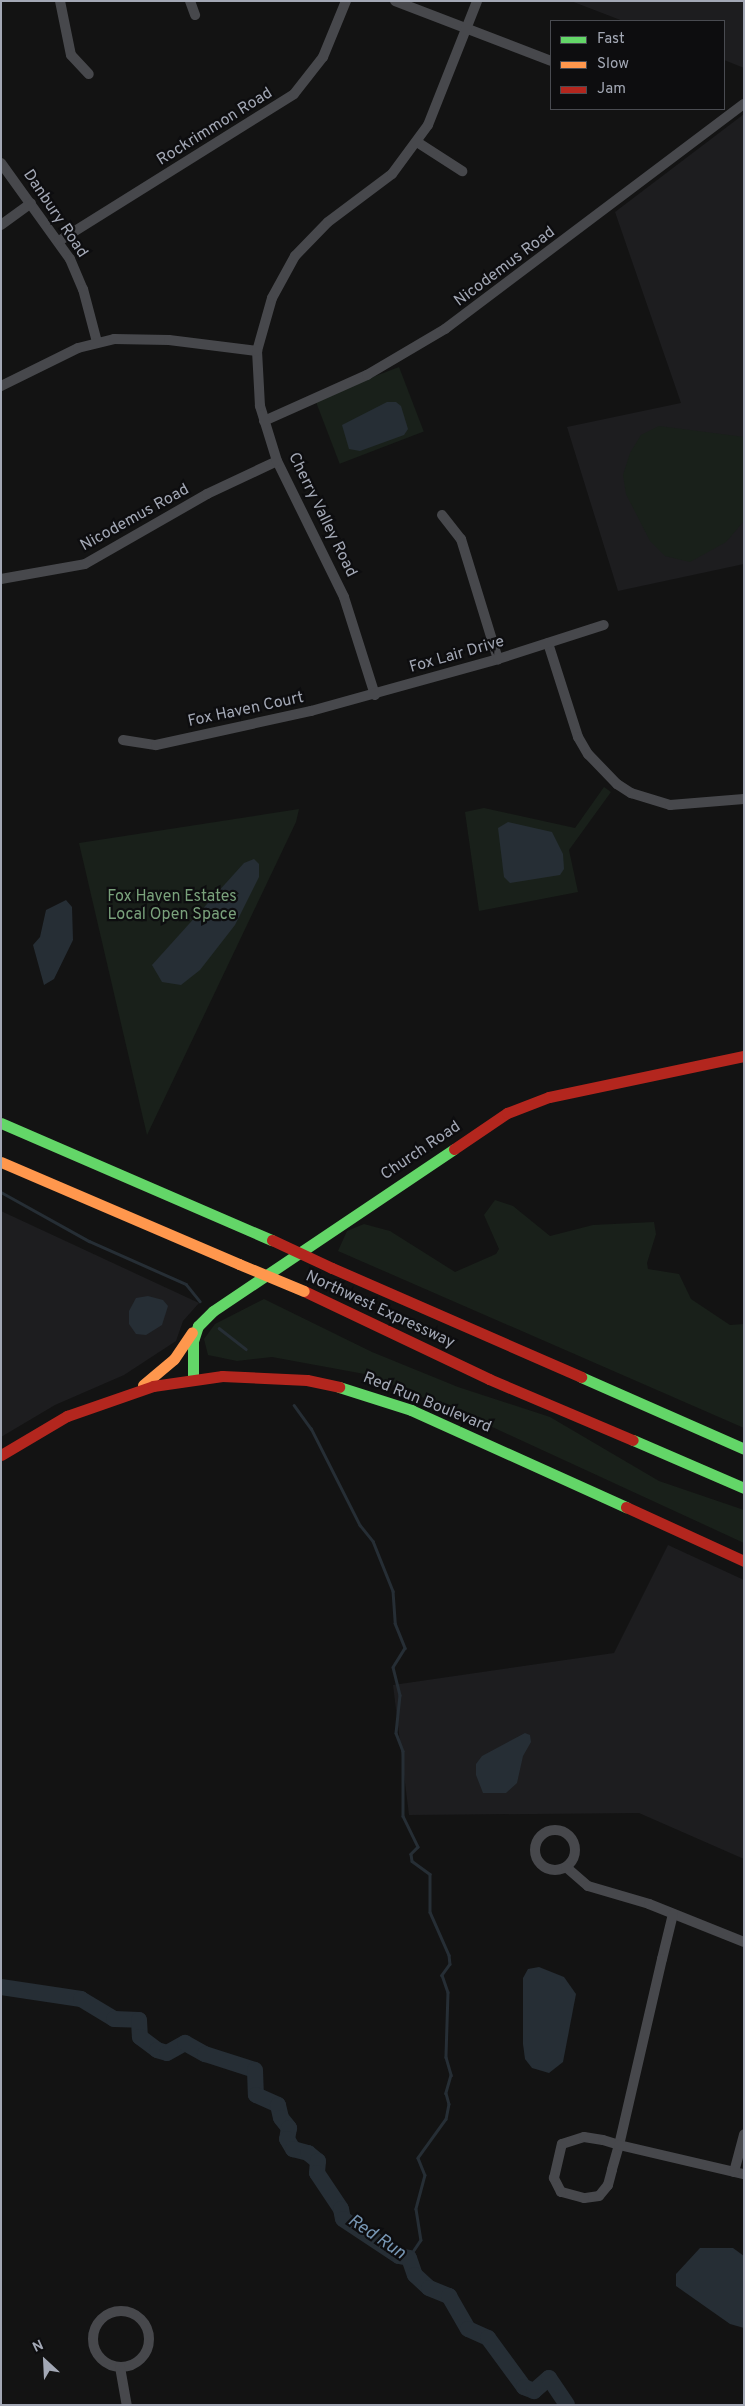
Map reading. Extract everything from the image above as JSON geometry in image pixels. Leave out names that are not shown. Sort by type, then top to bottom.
[{"type":"main road","name":"Church Road","points":[[137,1390],[174,1359],[198,1326],[213,1311],[508,1113],[549,1097],[744,1056]]},
{"type":"main road","name":"Northwest Expressway","points":[[1,1123],[272,1240],[744,1449]]},
{"type":"main road","name":"Northwest Expressway","points":[[1,1162],[304,1291],[489,1380],[744,1488]]},
{"type":"main road","points":[[193,1378],[191,1348],[198,1326]]},
{"type":"main road","name":"Red Run Boulevard","points":[[1,1455],[67,1416],[137,1390],[193,1378],[283,1377],[382,1399],[744,1561]]},
{"type":"street","points":[[60,1],[70,55],[89,74]]},
{"type":"street","points":[[190,1],[195,15]]},
{"type":"street","name":"Rockrimmon Road","points":[[60,241],[294,94],[323,57],[346,1]]},
{"type":"street","points":[[395,1],[550,61]]},
{"type":"street","name":"Cherry Valley Road","points":[[374,695],[344,597],[277,462],[264,421],[257,388],[257,351],[272,298],[295,256],[328,222],[392,174],[417,142],[439,102],[476,1]]},
{"type":"street","name":"Nicodemus Road","points":[[264,421],[367,375],[445,329],[744,104]]},
{"type":"street","points":[[417,142],[462,171]]},
{"type":"street","name":"Danbury Road","points":[[1,163],[60,241],[84,289],[97,342]]},
{"type":"street","points":[[1,225],[31,203]]},
{"type":"street","points":[[1,386],[60,356],[97,342],[147,338],[257,351]]},
{"type":"street","name":"Nicodemus Road","points":[[1,578],[85,564],[207,494],[277,462]]},
{"type":"street","points":[[442,515],[460,539],[498,660]]},
{"type":"street","name":"Fox Lair Drive","points":[[374,695],[498,660],[604,625]]},
{"type":"street","points":[[548,643],[578,737],[588,754],[617,784],[631,793],[670,805],[744,799]]},
{"type":"street","name":"Fox Haven Court","points":[[123,740],[156,745],[374,695]]},
{"type":"street","points":[[566,1867],[588,1886],[673,1914],[744,1942]]},
{"type":"street","points":[[673,1914],[618,2145],[604,2192],[584,2198],[559,2190],[554,2173],[559,2150],[567,2140],[584,2137],[618,2145],[739,2173],[744,2134]]},
{"type":"street","points":[[120,2311],[144,2323],[148,2343],[139,2360],[120,2367],[103,2360],[93,2339],[102,2318],[120,2311]]},
{"type":"street","points":[[120,2367],[127,2405]]},
{"type":"shaded area","points":[[571,1],[744,1],[744,68],[725,60],[725,20],[620,20]]},
{"type":"shaded area","points":[[744,114],[744,564],[618,591],[567,427],[681,403],[615,212]]},
{"type":"shaded area","points":[[387,402],[396,402],[401,406],[408,429],[404,435],[360,451],[349,449],[342,425]]},
{"type":"shaded area","points":[[508,822],[552,832],[563,854],[564,869],[560,875],[510,883],[504,877],[498,828]]},
{"type":"shaded area","points":[[254,859],[259,864],[259,877],[235,925],[200,970],[181,985],[162,982],[152,965],[244,863]]},
{"type":"shaded area","points":[[66,900],[72,907],[73,940],[54,979],[44,985],[33,945],[40,937],[46,910]]},
{"type":"shaded area","points":[[1,1211],[199,1303],[183,1321],[176,1341],[124,1375],[55,1405],[1,1437]]},
{"type":"shaded area","points":[[148,1296],[163,1300],[168,1306],[162,1325],[146,1335],[136,1334],[129,1324],[129,1311],[136,1298]]},
{"type":"shaded area","points":[[668,1545],[744,1580],[744,1859],[639,1813],[409,1815],[393,1685],[614,1653]]},
{"type":"shaded area","points":[[525,1733],[530,1735],[531,1742],[523,1756],[517,1783],[506,1793],[483,1793],[476,1775],[476,1764],[482,1756]]},
{"type":"shaded area","points":[[539,1967],[564,1977],[576,1994],[563,2062],[549,2073],[532,2068],[525,2059],[523,2044],[523,1978],[528,1969]]},
{"type":"shaded area","points":[[700,2248],[733,2248],[744,2256],[744,2328],[730,2324],[676,2286],[676,2274]]},
{"type":"green space","points":[[399,367],[424,431],[340,464],[315,399]]},
{"type":"green space","points":[[659,426],[744,437],[744,521],[726,542],[690,562],[665,556],[650,541],[626,494],[623,475],[630,453],[641,435]]},
{"type":"green space","points":[[604,787],[611,792],[569,850],[578,892],[479,911],[465,812],[484,808],[575,828]]},
{"type":"green space","name":"Fox Haven Estates Local Open Space","points":[[299,809],[296,822],[147,1135],[79,843]]},
{"type":"green space","points":[[495,1200],[513,1206],[550,1236],[593,1225],[654,1222],[656,1234],[647,1263],[648,1269],[679,1274],[691,1299],[730,1325],[744,1324],[744,1428],[338,1251],[347,1231],[364,1224],[390,1231],[455,1272],[496,1254],[499,1249],[484,1215]]},
{"type":"green space","points":[[264,1299],[372,1352],[458,1387],[550,1417],[659,1481],[744,1510],[744,1543],[488,1425],[370,1375],[272,1357],[237,1361],[208,1355],[204,1339],[215,1324]]},
{"type":"waterway","points":[[1,1192],[89,1241],[186,1284],[200,1301]]},
{"type":"waterway","points":[[219,1328],[246,1349]]},
{"type":"waterway","points":[[294,1405],[311,1428],[360,1525],[373,1541],[393,1591],[395,1623],[405,1648],[393,1667],[400,1695],[396,1733],[403,1751],[403,1816],[418,1847],[411,1854],[412,1861],[430,1874],[430,1912],[449,1955],[450,1964],[442,1975],[448,1992],[446,2057],[451,2075],[446,2093],[449,2104],[446,2119],[418,2158],[425,2175],[416,2209],[421,2240],[409,2258]]},
{"type":"waterway","name":"Red Run","points":[[1,1987],[81,1999],[114,2019],[139,2020],[140,2037],[157,2050],[167,2053],[185,2043],[205,2054],[255,2070],[256,2095],[278,2105],[281,2118],[289,2128],[287,2139],[293,2149],[308,2153],[318,2161],[317,2173],[341,2209],[343,2219],[399,2256],[409,2258],[415,2275],[429,2288],[449,2296],[468,2329],[488,2338],[524,2387],[534,2391],[549,2378],[567,2405]]},
{"type":"traffic: fast","points":[[1,1123],[272,1240]]},
{"type":"traffic: fast","points":[[193,1378],[193,1341],[198,1326],[213,1311],[454,1149]]},
{"type":"traffic: fast","points":[[581,1377],[744,1449]]},
{"type":"traffic: fast","points":[[339,1387],[411,1410],[626,1507]]},
{"type":"traffic: fast","points":[[633,1440],[744,1488]]},
{"type":"traffic: slow","points":[[1,1162],[239,1264]]},
{"type":"traffic: slow","points":[[239,1264],[304,1291]]},
{"type":"traffic: slow","points":[[143,1385],[174,1359],[192,1332]]},
{"type":"traffic: jam","points":[[454,1149],[507,1113],[549,1097],[744,1056]]},
{"type":"traffic: jam","points":[[272,1240],[332,1268]]},
{"type":"traffic: jam","points":[[332,1268],[581,1377]]},
{"type":"traffic: jam","points":[[304,1291],[489,1379],[633,1440]]},
{"type":"traffic: jam","points":[[1,1455],[67,1416],[153,1386],[222,1376],[307,1380],[339,1387]]},
{"type":"traffic: jam","points":[[626,1507],[744,1561]]}]
